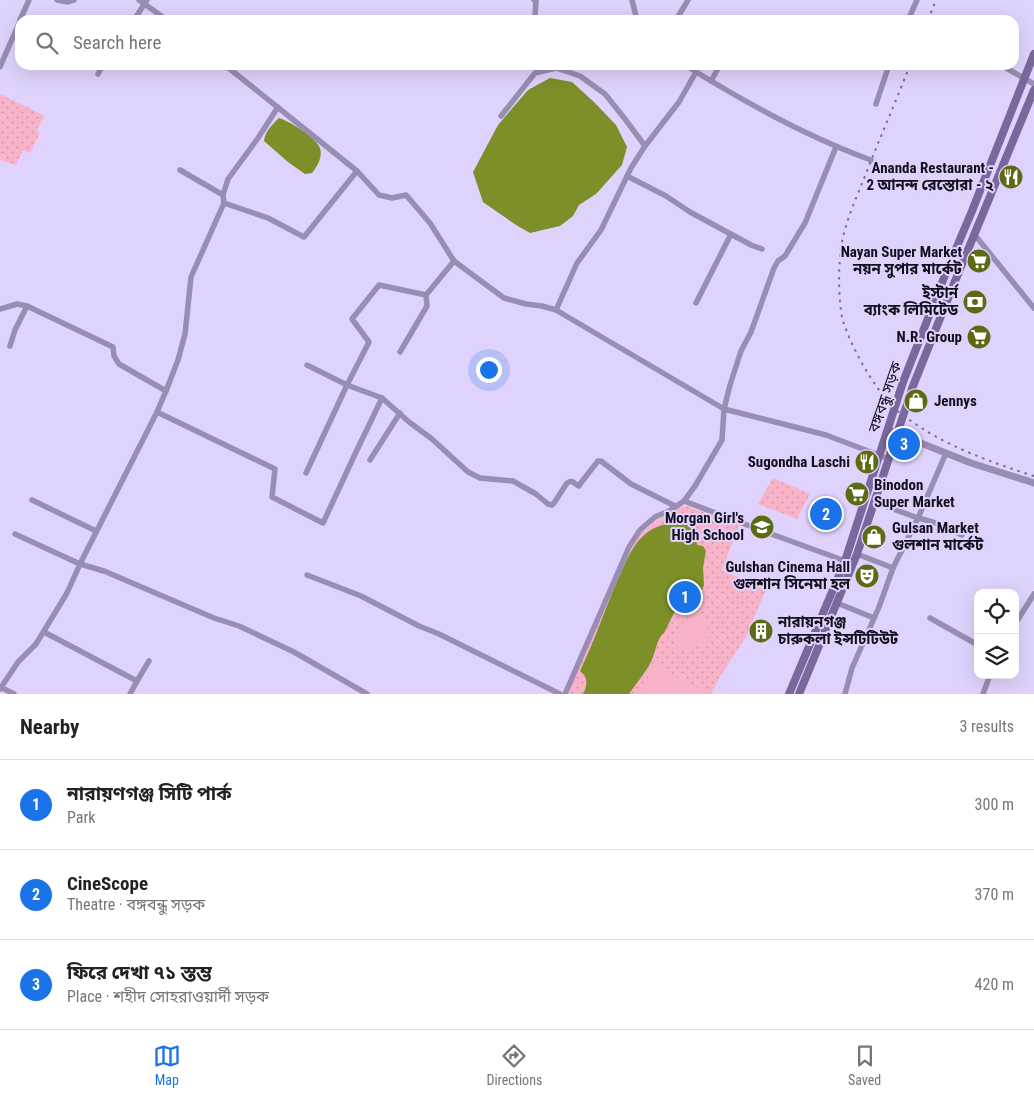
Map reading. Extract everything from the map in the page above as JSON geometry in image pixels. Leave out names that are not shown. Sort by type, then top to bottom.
[{"type":"main road","name":"বঙ্গবন্ধু সড়ক","points":[[799,694],[837,603],[903,382],[1034,54]]},
{"type":"main road","name":"বঙ্গবন্ধু সড়ক","points":[[788,694],[849,562],[857,554],[913,386],[1034,90]]},
{"type":"street","points":[[23,15],[29,0]]},
{"type":"street","points":[[57,0],[68,2],[74,0]]},
{"type":"street","points":[[139,0],[146,2],[161,15]]},
{"type":"street","points":[[534,0],[536,1],[535,15]]},
{"type":"street","points":[[632,0],[636,15]]},
{"type":"street","points":[[679,15],[688,0]]},
{"type":"street","points":[[910,15],[917,0]]},
{"type":"street","points":[[137,15],[146,2]]},
{"type":"street","points":[[0,67],[15,32]]},
{"type":"street","points":[[98,74],[101,70]]},
{"type":"street","points":[[232,70],[356,171],[378,195],[392,198],[406,195],[430,223],[454,262],[504,298],[556,310],[724,409],[826,435],[889,459]]},
{"type":"street","points":[[501,116],[534,73],[543,70]]},
{"type":"street","points":[[565,70],[580,76],[605,94],[645,146]]},
{"type":"street","points":[[693,70],[757,108],[836,147],[871,160]]},
{"type":"street","points":[[710,81],[717,70]]},
{"type":"street","points":[[876,104],[887,70]]},
{"type":"street","points":[[1010,70],[1034,84]]},
{"type":"street","points":[[556,310],[577,264],[601,230],[627,176],[645,146],[679,102],[696,72]]},
{"type":"street","points":[[14,694],[0,688],[18,662],[36,644],[67,593],[166,392],[185,334],[191,277],[224,203],[222,195],[228,178],[278,107]]},
{"type":"street","points":[[565,694],[629,547],[640,530],[655,517],[669,511],[684,501],[722,440],[724,409],[741,351],[751,332],[774,268],[778,261],[785,256],[805,223],[836,147]]},
{"type":"street","points":[[180,170],[222,195]]},
{"type":"street","points":[[224,203],[268,218],[304,237],[356,171]]},
{"type":"street","points":[[627,176],[751,245],[762,249]]},
{"type":"street","points":[[696,303],[731,234]]},
{"type":"street","points":[[974,234],[1034,308]]},
{"type":"street","points":[[400,352],[427,306],[426,295],[454,262]]},
{"type":"street","points":[[306,473],[369,342],[352,319],[379,285],[426,295]]},
{"type":"street","points":[[0,308],[18,304],[27,306],[113,347],[114,356],[119,364],[166,392]]},
{"type":"street","points":[[10,346],[15,330],[27,306]]},
{"type":"street","points":[[307,366],[347,385],[382,398],[432,439],[468,472],[480,478],[512,481],[552,505],[570,482],[573,481],[579,486],[598,460],[631,484],[675,506]]},
{"type":"street","points":[[157,412],[276,469],[272,497],[324,523],[382,398]]},
{"type":"street","points":[[370,460],[400,413]]},
{"type":"street","points":[[888,430],[971,463],[1034,483]]},
{"type":"street","points":[[845,694],[852,668],[893,568],[918,518],[946,453]]},
{"type":"street","points":[[32,500],[96,531]]},
{"type":"street","points":[[684,501],[849,562]]},
{"type":"street","points":[[874,502],[936,523],[962,535]]},
{"type":"street","points":[[15,534],[80,564],[104,571],[214,618],[239,626],[294,652],[367,694]]},
{"type":"street","points":[[857,554],[893,568]]},
{"type":"street","points":[[308,576],[361,596],[560,694]]},
{"type":"street","points":[[1019,618],[1034,594]]},
{"type":"street","points":[[837,603],[874,618]]},
{"type":"street","points":[[930,618],[974,643]]},
{"type":"street","points":[[44,632],[137,681]]},
{"type":"street","points":[[130,694],[149,661]]},
{"type":"street","points":[[983,694],[989,679]]},
{"type":"shaded area","points":[[550,78],[572,82],[616,125],[627,147],[622,165],[596,194],[579,205],[573,216],[560,226],[530,233],[483,202],[473,172],[498,125],[528,90]]},
{"type":"shaded area","points":[[0,94],[45,116],[36,131],[40,133],[30,153],[23,150],[16,165],[0,160]]},
{"type":"shaded area","points":[[279,118],[302,130],[318,144],[321,151],[320,158],[318,165],[312,173],[305,174],[264,141],[267,131]]},
{"type":"shaded area","points":[[773,478],[810,494],[797,519],[758,504]]},
{"type":"shaded area","points":[[687,506],[739,525],[722,570],[766,589],[747,635],[711,694],[566,694],[623,563],[640,535],[653,523],[679,507]]},
{"type":"shaded area","points":[[680,521],[692,530],[697,545],[703,546],[706,551],[702,590],[694,599],[680,601],[659,640],[650,664],[629,694],[583,694],[586,681],[585,676],[580,671],[630,553],[639,540],[650,531],[664,524]]},
{"type":"shaded area","points":[[697,613],[704,619],[709,632],[708,637],[698,646],[680,651],[675,648],[679,633],[689,618]]},
{"type":"shaded area","points":[[655,666],[705,691],[703,694],[641,694]]},
{"type":"railway","points":[[930,15],[936,0]]},
{"type":"railway","points":[[908,70],[848,219],[844,234],[839,282],[843,321],[852,344],[865,368],[879,390],[895,409],[926,431],[952,445],[992,462],[1034,476]]},
{"type":"place","name":"Ananda Restaurant - 2 আনন্দ রেস্তোরা - ২","points":[[1011,177]]},
{"type":"place","name":"Nayan Super Market নয়ন সুপার মার্কেট","points":[[979,261]]},
{"type":"place","name":"ইস্টার্ন ব্যাংক লিমিটেড","points":[[975,302]]},
{"type":"place","name":"N.R. Group","points":[[979,337]]},
{"type":"place","name":"Jennys","points":[[916,401]]},
{"type":"place","name":"ফিরে দেখা ৭১ স্তম্ভ","points":[[904,444]]},
{"type":"place","name":"Sugondha Laschi","points":[[867,462]]},
{"type":"place","name":"Binodon Super Market","points":[[857,494]]},
{"type":"place","name":"CineScope","points":[[826,514]]},
{"type":"place","name":"Morgan Girl's High School","points":[[762,527]]},
{"type":"place","name":"Gulsan Market গুলশান মার্কেট","points":[[874,537]]},
{"type":"place","name":"Gulshan Cinema Hall গুলশান সিনেমা হল","points":[[867,576]]},
{"type":"place","name":"নারায়ণগঞ্জ সিটি পার্ক","points":[[685,597]]},
{"type":"place","name":"নারায়নগঞ্জ চারুকলা ইন্সটিটিউট","points":[[761,631]]}]
